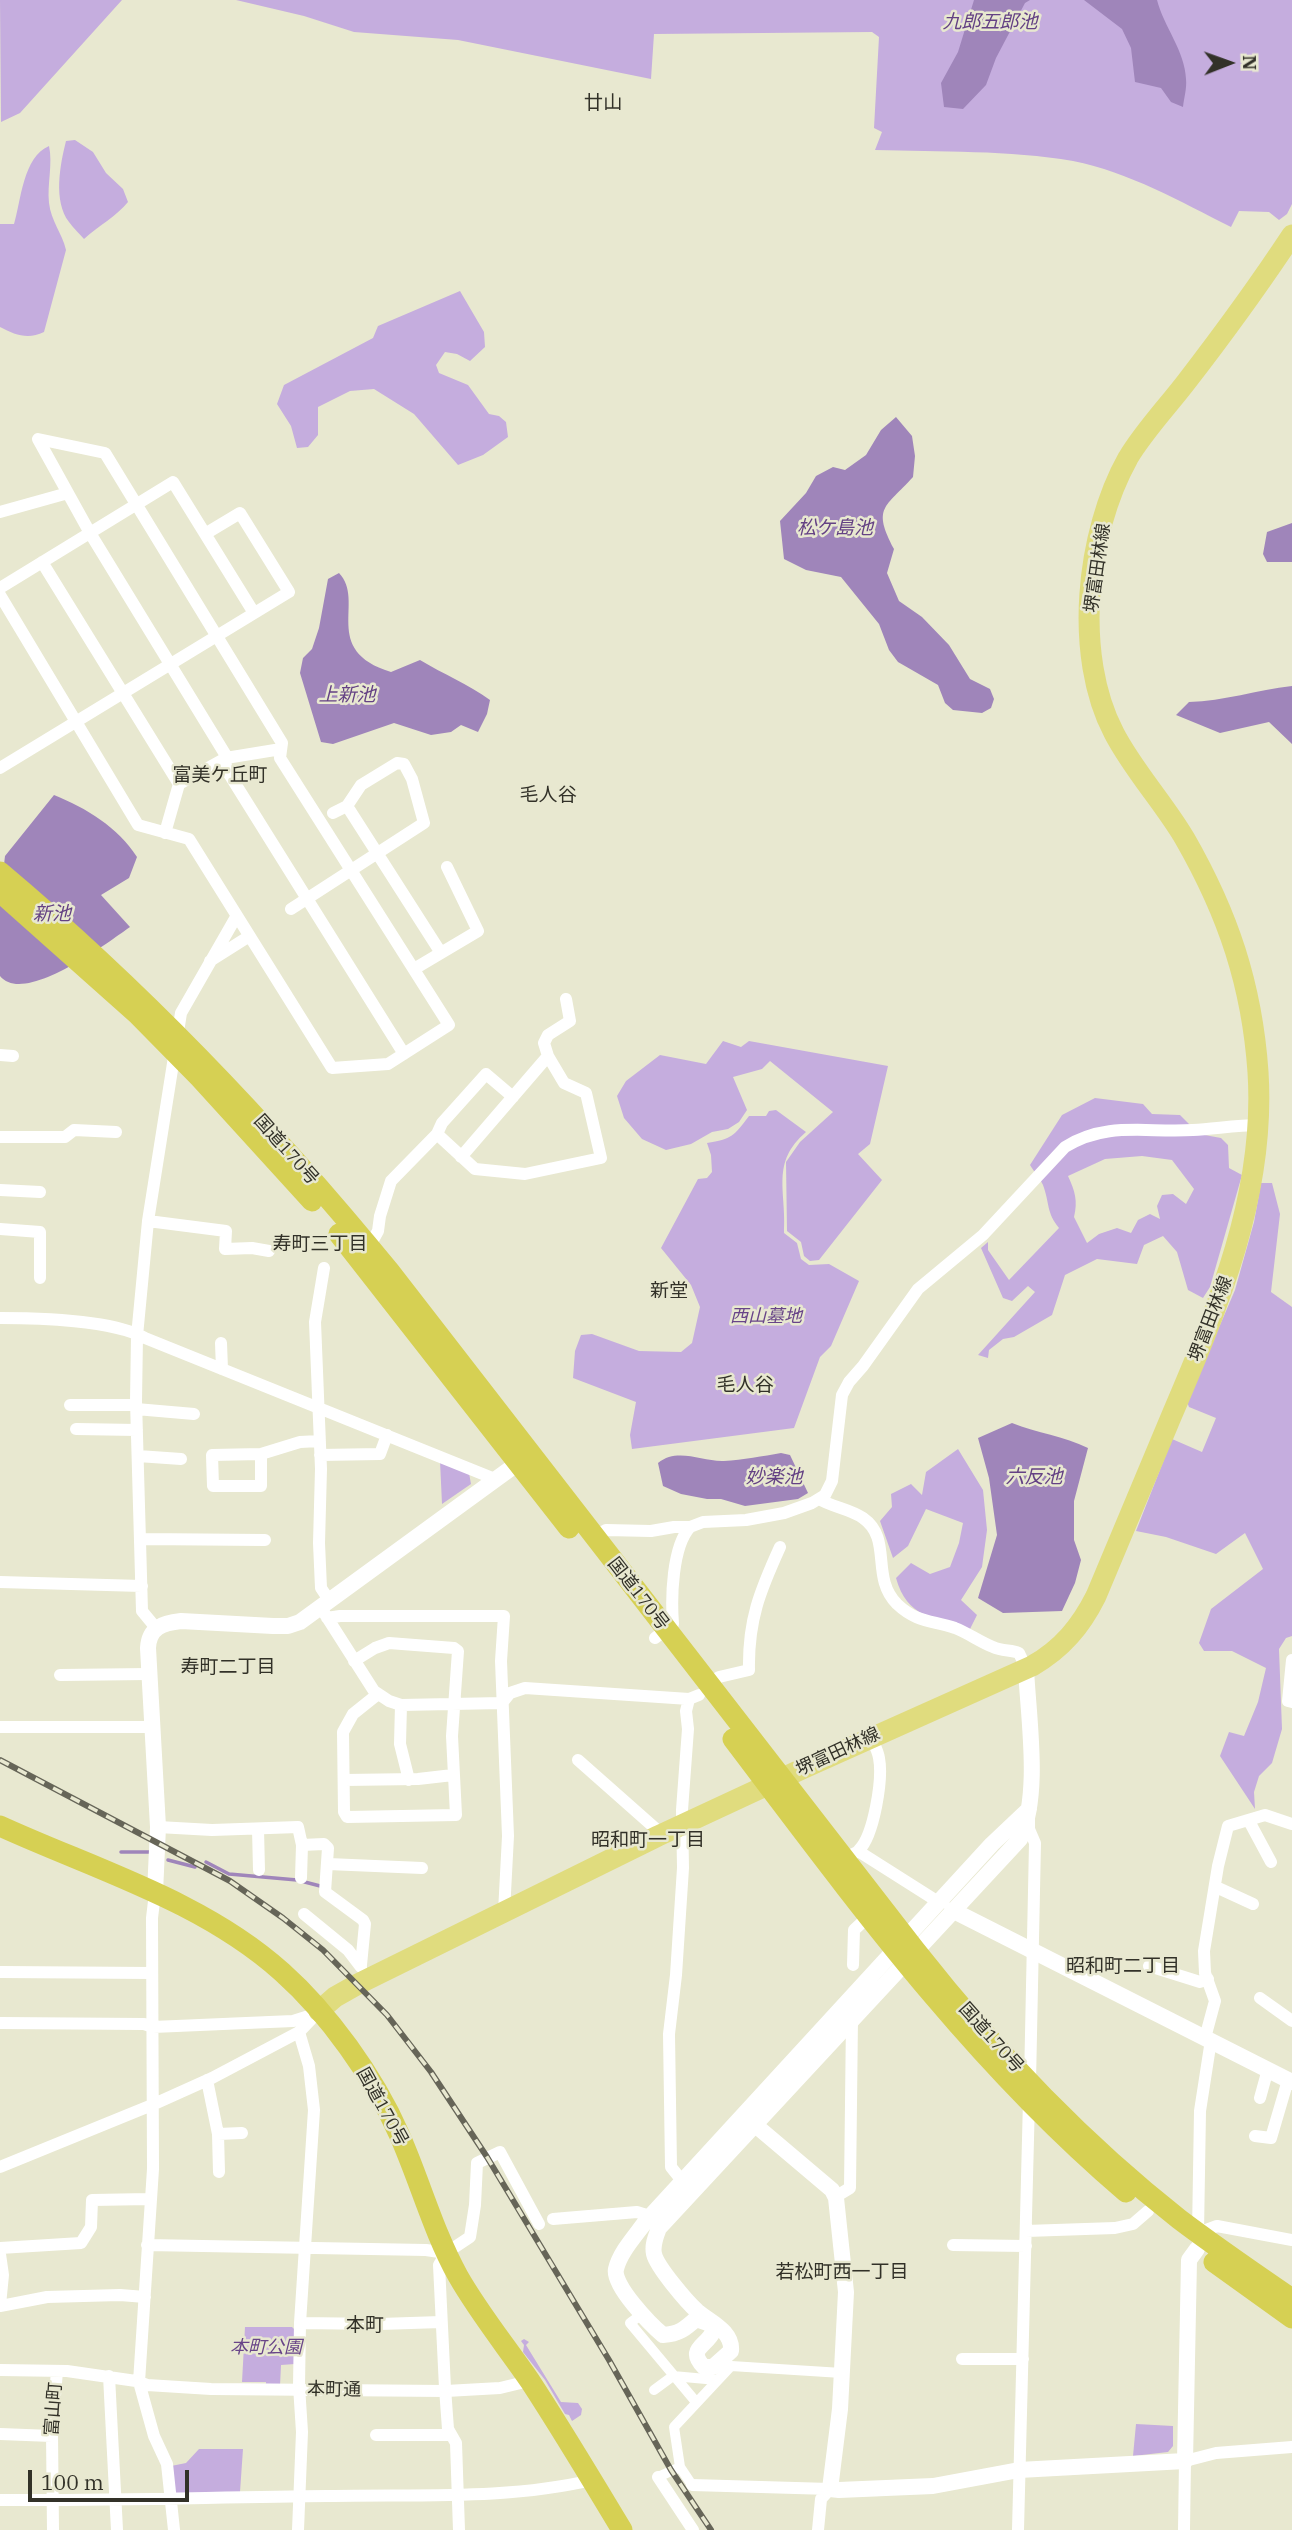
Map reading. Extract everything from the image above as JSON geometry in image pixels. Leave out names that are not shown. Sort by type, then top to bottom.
[{"type":"highway","name":"国道170号","points":[[6,887],[93,963],[269,1130],[660,1634]]},
{"type":"highway","name":"国道170号","points":[[524,1459],[594,1537],[699,1693],[775,1781],[851,1854],[905,1950]]},
{"type":"highway","name":"国道170号","points":[[775,1781],[869,1916],[972,2020],[1074,2146],[1148,2211],[1292,2299]]},
{"type":"highway","name":"国道170号","points":[[0,1826],[155,1893],[214,1924],[281,1971],[319,2011],[354,2056],[395,2126],[446,2253],[469,2296],[529,2381],[622,2530]]},
{"type":"highway","name":"国道170号","points":[[1030,2091],[1104,2154],[1197,2241],[1292,2318]]},
{"type":"main road","name":"堺富田林線","points":[[319,2011],[364,1973],[504,1912],[775,1781],[1043,1660],[1063,1644],[1085,1618],[1189,1376],[1235,1254],[1245,1216],[1258,1125],[1255,1033],[1241,964],[1229,929],[1183,835],[1113,732],[1097,689],[1092,659],[1091,588],[1102,525],[1129,457],[1245,306],[1292,235]]},
{"type":"street","points":[[0,595],[138,825],[188,839],[332,1068],[388,1064],[404,1054],[449,1025],[280,758],[282,743],[105,453],[38,439],[90,532],[226,758],[226,769],[404,1054]]},
{"type":"street","points":[[0,588],[173,482],[254,614]]},
{"type":"street","points":[[0,512],[68,493]]},
{"type":"street","points":[[0,768],[289,592],[240,513],[205,534]]},
{"type":"street","points":[[42,562],[179,784]]},
{"type":"street","points":[[165,833],[179,784],[226,758],[281,749]]},
{"type":"street","points":[[291,909],[424,823],[412,779],[404,764],[397,763],[361,785],[347,806],[333,814]]},
{"type":"street","points":[[347,806],[441,953]]},
{"type":"street","points":[[414,969],[478,931],[447,867]]},
{"type":"street","points":[[156,1628],[142,1611],[136,1407],[137,1333],[148,1221],[181,1013],[207,963],[236,917]]},
{"type":"street","points":[[207,963],[248,937]]},
{"type":"street","points":[[437,1134],[475,1169],[525,1174],[601,1158],[586,1093],[564,1083],[548,1056],[544,1042],[548,1035],[570,1021],[566,999]]},
{"type":"street","points":[[461,1157],[548,1056]]},
{"type":"street","points":[[361,1249],[373,1240],[378,1231],[391,1181],[437,1134],[442,1123],[486,1074],[513,1097]]},
{"type":"street","points":[[594,1537],[606,1530],[651,1531],[690,1527],[703,1522],[746,1520],[784,1513],[825,1495],[832,1481],[842,1395],[849,1382],[918,1289],[983,1235],[1065,1147],[1098,1131],[1192,1130],[1258,1125]]},
{"type":"street","points":[[0,1137],[65,1137],[74,1129],[116,1132]]},
{"type":"street","points":[[0,1190],[40,1192]]},
{"type":"street","points":[[148,1221],[226,1231],[225,1249],[253,1248],[269,1251]]},
{"type":"street","points":[[0,1229],[40,1233],[40,1278]]},
{"type":"street","points":[[324,1268],[315,1322],[318,1357],[321,1588],[325,1608],[354,1661],[378,1694],[401,1705],[502,1703]]},
{"type":"street","points":[[0,1318],[132,1330],[495,1479]]},
{"type":"street","points":[[221,1343],[222,1369]]},
{"type":"street","points":[[70,1405],[136,1407],[194,1414]]},
{"type":"street","points":[[76,1429],[137,1430]]},
{"type":"street","points":[[261,1454],[261,1486],[212,1486],[212,1455],[261,1454],[300,1442],[320,1448],[380,1454],[387,1435]]},
{"type":"street","points":[[138,1456],[181,1459]]},
{"type":"street","points":[[174,2530],[167,2464],[154,2436],[139,2382],[153,2169],[152,1918],[158,1826],[149,1638],[156,1628],[181,1621],[288,1626],[299,1622],[325,1608],[524,1459]]},
{"type":"street","points":[[818,1499],[864,1519],[872,1529],[879,1542],[882,1579],[887,1592],[907,1612],[922,1621],[954,1628],[998,1649],[1019,1653],[1026,1668],[1031,1778],[1029,1829],[1035,1843],[1018,2530]]},
{"type":"street","points":[[660,1634],[673,1624],[671,1598],[675,1573],[682,1536],[690,1527]]},
{"type":"street","points":[[140,1539],[265,1540]]},
{"type":"street","points":[[683,2182],[671,2167],[669,2034],[683,1868],[682,1825],[688,1729],[686,1711],[699,1693],[719,1677],[749,1670],[755,1608],[780,1547]]},
{"type":"street","points":[[0,1582],[142,1586]]},
{"type":"street","points":[[325,1608],[340,1616],[505,1616],[501,1661],[508,1787],[504,1912]]},
{"type":"street","points":[[354,1661],[389,1643],[454,1648],[458,1651],[453,1775],[456,1815],[350,1818],[344,1812],[345,1726],[353,1714],[378,1694]]},
{"type":"street","points":[[1292,1660],[1289,1700],[1292,1702]]},
{"type":"street","points":[[60,1675],[149,1674]]},
{"type":"street","points":[[502,1703],[510,1693],[525,1688],[699,1693]]},
{"type":"street","points":[[401,1705],[400,1744],[409,1780]]},
{"type":"street","points":[[0,1727],[152,1727]]},
{"type":"street","points":[[871,1737],[879,1756],[880,1780],[867,1839],[851,1854],[1033,1951],[1290,2081],[1271,2138],[1255,2136]]},
{"type":"street","points":[[578,1760],[656,1829],[658,1836]]},
{"type":"street","points":[[344,1780],[409,1780],[453,1775]]},
{"type":"street","points":[[696,2315],[677,2334],[663,2334],[651,2325],[617,2281],[615,2271],[621,2258],[650,2216],[946,1906],[1020,1839],[1029,1809]]},
{"type":"street","points":[[1184,2530],[1189,2259],[1197,2241],[1200,2111],[1215,2001],[1203,1962],[1204,1951],[1228,1826],[1271,1816],[1292,1824]]},
{"type":"street","points":[[1249,1821],[1271,1862]]},
{"type":"street","points":[[158,1826],[212,1830],[298,1828],[302,1845],[301,1878]]},
{"type":"street","points":[[258,1829],[259,1870]]},
{"type":"street","points":[[302,1845],[324,1844],[328,1848],[326,1889],[365,1924],[364,1973]]},
{"type":"street","points":[[328,1864],[422,1868]]},
{"type":"street","points":[[1216,1886],[1253,1904]]},
{"type":"street","points":[[304,1913],[348,1950],[364,1973]]},
{"type":"street","points":[[853,1965],[854,1930],[869,1916]]},
{"type":"street","points":[[696,2315],[713,2321],[729,2338],[731,2344],[731,2351],[713,2367],[704,2367],[696,2354],[714,2330],[708,2322],[696,2315],[657,2262],[653,2252],[659,2228],[852,2018],[905,1950]]},
{"type":"street","points":[[1149,1966],[1200,1982],[1208,1979]]},
{"type":"street","points":[[0,1972],[152,1973]]},
{"type":"street","points":[[1260,1998],[1292,2021]]},
{"type":"street","points":[[0,2023],[144,2024],[152,2027],[293,2021],[302,2020],[319,2011]]},
{"type":"street","points":[[0,2167],[207,2080],[299,2032],[319,2011]]},
{"type":"street","points":[[835,2197],[850,2188],[852,2018]]},
{"type":"street","points":[[299,2032],[309,2066],[314,2100],[300,2323],[302,2432],[299,2530]]},
{"type":"street","points":[[1260,2098],[1268,2069]]},
{"type":"street","points":[[207,2080],[218,2134],[219,2172]]},
{"type":"street","points":[[754,2124],[832,2190],[835,2197],[846,2292],[842,2372],[830,2489],[821,2499],[818,2530]]},
{"type":"street","points":[[218,2134],[242,2133]]},
{"type":"street","points":[[459,2530],[456,2442],[448,2429],[439,2265],[446,2253],[470,2238],[477,2163],[500,2152],[539,2224]]},
{"type":"street","points":[[0,2248],[81,2243],[91,2227],[92,2200],[149,2199]]},
{"type":"street","points":[[1026,2231],[1115,2228],[1133,2224],[1148,2211]]},
{"type":"street","points":[[553,2219],[637,2212],[650,2216]]},
{"type":"street","points":[[1197,2241],[1217,2226],[1292,2239]]},
{"type":"street","points":[[147,2245],[432,2250],[446,2253]]},
{"type":"street","points":[[953,2245],[1026,2246]]},
{"type":"street","points":[[0,2254],[3,2275],[0,2305],[47,2297],[145,2297]]},
{"type":"street","points":[[642,2314],[630,2323],[696,2402]]},
{"type":"street","points":[[300,2323],[380,2325],[441,2322]]},
{"type":"street","points":[[962,2359],[1023,2359]]},
{"type":"street","points":[[688,2377],[702,2365]]},
{"type":"street","points":[[842,2372],[731,2366],[674,2427],[680,2467],[692,2484],[839,2490],[933,2486],[1019,2470],[1185,2461],[1216,2453],[1292,2447]]},
{"type":"street","name":"本町通","points":[[0,2370],[57,2371],[109,2376],[147,2385],[211,2389],[446,2391],[500,2388],[529,2381]]},
{"type":"street","name":"富山町","points":[[53,2530],[52,2436],[57,2371]]},
{"type":"street","points":[[109,2376],[117,2530]]},
{"type":"street","points":[[654,2390],[673,2376],[717,2380]]},
{"type":"street","points":[[0,2434],[52,2436]]},
{"type":"street","points":[[376,2435],[451,2435]]},
{"type":"street","points":[[680,2467],[658,2477],[693,2530]]},
{"type":"street","points":[[0,2500],[457,2495],[496,2493],[592,2480]]},
{"type":"green space","points":[[0,0],[122,0],[20,113],[1,122]]},
{"type":"green space","points":[[236,0],[1292,0],[1292,204],[1287,214],[1279,220],[1269,212],[1239,211],[1231,227],[1134,180],[1073,161],[999,153],[875,150],[882,132],[874,128],[879,37],[872,32],[654,34],[651,79],[458,40],[354,32],[304,16]]},
{"type":"green space","points":[[75,140],[93,152],[106,173],[123,189],[128,202],[84,239],[64,213],[59,193],[66,141]]},
{"type":"green space","points":[[49,146],[49,203],[66,250],[44,332],[22,336],[0,327],[0,224],[14,224],[28,169],[40,152]]},
{"type":"green space","points":[[460,291],[484,332],[485,347],[470,361],[457,354],[445,352],[436,365],[439,373],[468,385],[489,414],[499,416],[506,422],[508,437],[483,455],[458,465],[414,414],[374,389],[350,391],[318,407],[318,435],[308,447],[297,448],[291,426],[277,404],[284,385],[373,338],[378,326]]},
{"type":"green space","points":[[723,1041],[741,1047],[749,1041],[888,1066],[870,1144],[858,1154],[882,1180],[819,1260],[810,1261],[804,1256],[801,1242],[787,1231],[786,1162],[800,1142],[833,1112],[770,1061],[762,1069],[733,1077],[747,1110],[739,1122],[728,1129],[712,1132],[691,1144],[666,1150],[642,1139],[624,1118],[617,1096],[626,1081],[660,1055],[706,1064]]},
{"type":"green space","points":[[1095,1098],[1143,1104],[1152,1114],[1180,1115],[1199,1134],[1221,1138],[1228,1145],[1229,1168],[1242,1175],[1210,1287],[1203,1298],[1188,1290],[1177,1252],[1163,1236],[1144,1245],[1137,1264],[1097,1259],[1065,1275],[1052,1315],[1014,1337],[1003,1339],[989,1350],[988,1358],[978,1355],[1035,1292],[1028,1286],[1012,1301],[1003,1298],[981,1248],[988,1242],[988,1250],[1009,1280],[1059,1228],[1050,1212],[1043,1185],[1030,1165],[1062,1115]],"holes":[[[1142,1156],[1172,1160],[1194,1189],[1186,1204],[1173,1194],[1162,1195],[1157,1206],[1160,1219],[1150,1214],[1138,1220],[1131,1233],[1117,1228],[1099,1234],[1087,1243],[1074,1217],[1075,1196],[1068,1176],[1105,1159]]]},
{"type":"green space","name":"西山墓地","points":[[776,1110],[806,1132],[788,1155],[784,1167],[784,1233],[797,1243],[801,1259],[809,1265],[829,1264],[859,1281],[831,1346],[820,1357],[794,1428],[632,1449],[630,1435],[636,1402],[573,1378],[575,1351],[581,1335],[592,1334],[639,1351],[681,1352],[692,1343],[700,1307],[691,1285],[661,1248],[698,1179],[707,1178],[712,1172],[707,1143],[732,1135],[749,1116],[766,1116],[769,1111]]},
{"type":"green space","points":[[1261,1183],[1272,1183],[1280,1214],[1271,1292],[1292,1307],[1292,1636],[1286,1638],[1279,1649],[1282,1729],[1272,1763],[1259,1776],[1254,1792],[1255,1809],[1220,1756],[1229,1732],[1244,1736],[1258,1702],[1266,1668],[1232,1651],[1204,1651],[1199,1643],[1211,1609],[1263,1569],[1245,1533],[1216,1554],[1166,1537],[1136,1531],[1172,1439],[1202,1452],[1216,1418],[1189,1407],[1187,1402],[1235,1290],[1254,1222]]},
{"type":"green space","points":[[958,1449],[983,1490],[987,1530],[982,1567],[961,1600],[977,1615],[970,1629],[934,1619],[915,1609],[907,1601],[896,1578],[911,1563],[930,1574],[950,1567],[963,1523],[926,1509],[908,1546],[893,1558],[880,1521],[892,1507],[891,1494],[911,1484],[922,1495],[926,1472]]},
{"type":"green space","points":[[440,1461],[469,1473],[471,1484],[442,1504]]},
{"type":"green space","name":"本町公園","points":[[245,2327],[292,2327],[296,2331],[295,2364],[281,2365],[280,2386],[266,2386],[266,2382],[242,2382]]},
{"type":"green space","points":[[524,2339],[529,2342],[526,2345],[561,2402],[578,2403],[582,2409],[581,2415],[572,2421],[523,2352],[524,2345],[521,2341]]},
{"type":"green space","points":[[1136,2424],[1173,2426],[1173,2446],[1168,2452],[1133,2456]]},
{"type":"green space","points":[[199,2449],[243,2449],[240,2492],[174,2496],[171,2466],[186,2463]]},
{"type":"water","name":"九郎五郎池","points":[[974,0],[1030,0],[1025,3],[996,58],[986,85],[963,109],[944,107],[941,83],[958,52]]},
{"type":"water","name":"九郎五郎池","points":[[1084,0],[1157,0],[1185,69],[1183,107],[1171,102],[1161,88],[1135,82],[1131,48],[1122,29]]},
{"type":"water","name":"松ケ島池","points":[[896,417],[912,436],[915,456],[913,477],[889,502],[883,516],[887,535],[894,549],[887,573],[899,601],[922,617],[949,645],[970,679],[990,689],[994,699],[991,708],[982,713],[953,710],[945,703],[938,685],[898,662],[889,650],[879,624],[841,577],[806,570],[784,559],[780,521],[806,493],[816,476],[833,467],[845,470],[866,455],[881,430]]},
{"type":"water","points":[[1292,523],[1292,562],[1267,562],[1263,554],[1267,532]]},
{"type":"water","name":"上新池","points":[[339,573],[346,584],[349,597],[348,625],[350,638],[357,651],[369,663],[391,672],[420,660],[482,694],[490,700],[487,714],[478,732],[461,725],[451,732],[431,735],[394,723],[333,744],[321,742],[300,673],[303,658],[312,649],[319,628],[328,579]]},
{"type":"water","points":[[1292,686],[1292,744],[1269,722],[1220,733],[1176,715],[1189,702]]},
{"type":"water","name":"新池","points":[[54,795],[78,806],[111,828],[121,836],[137,857],[129,878],[101,895],[130,927],[65,969],[46,978],[27,983],[12,983],[0,976],[0,899],[5,856]]},
{"type":"water","name":"六反池","points":[[1012,1423],[1088,1448],[1074,1501],[1074,1540],[1081,1560],[1075,1583],[1062,1611],[1003,1613],[978,1598],[997,1535],[989,1478],[978,1438]]},
{"type":"water","name":"妙楽池","points":[[781,1453],[790,1455],[808,1493],[798,1499],[745,1506],[721,1499],[681,1494],[663,1486],[658,1463],[674,1456],[724,1461]]},
{"type":"waterway","points":[[121,1852],[149,1852]]},
{"type":"waterway","points":[[168,1860],[195,1867]]},
{"type":"waterway","points":[[206,1862],[229,1874],[297,1880],[324,1887]]},
{"type":"railway","points":[[0,1760],[230,1881],[323,1950],[387,2015],[431,2072],[487,2157],[609,2360],[671,2470],[711,2530]]},
{"type":"district","name":"廿山","points":[[603,104]]},
{"type":"district","name":"富美ケ丘町","points":[[220,776]]},
{"type":"district","name":"毛人谷","points":[[548,796]]},
{"type":"district","name":"寿町三丁目","points":[[320,1245]]},
{"type":"district","name":"新堂","points":[[669,1292]]},
{"type":"district","name":"毛人谷","points":[[745,1386]]},
{"type":"district","name":"寿町二丁目","points":[[228,1668]]},
{"type":"district","name":"昭和町一丁目","points":[[648,1841]]},
{"type":"district","name":"昭和町二丁目","points":[[1123,1967]]},
{"type":"district","name":"若松町西一丁目","points":[[842,2273]]},
{"type":"district","name":"本町","points":[[365,2326]]}]
